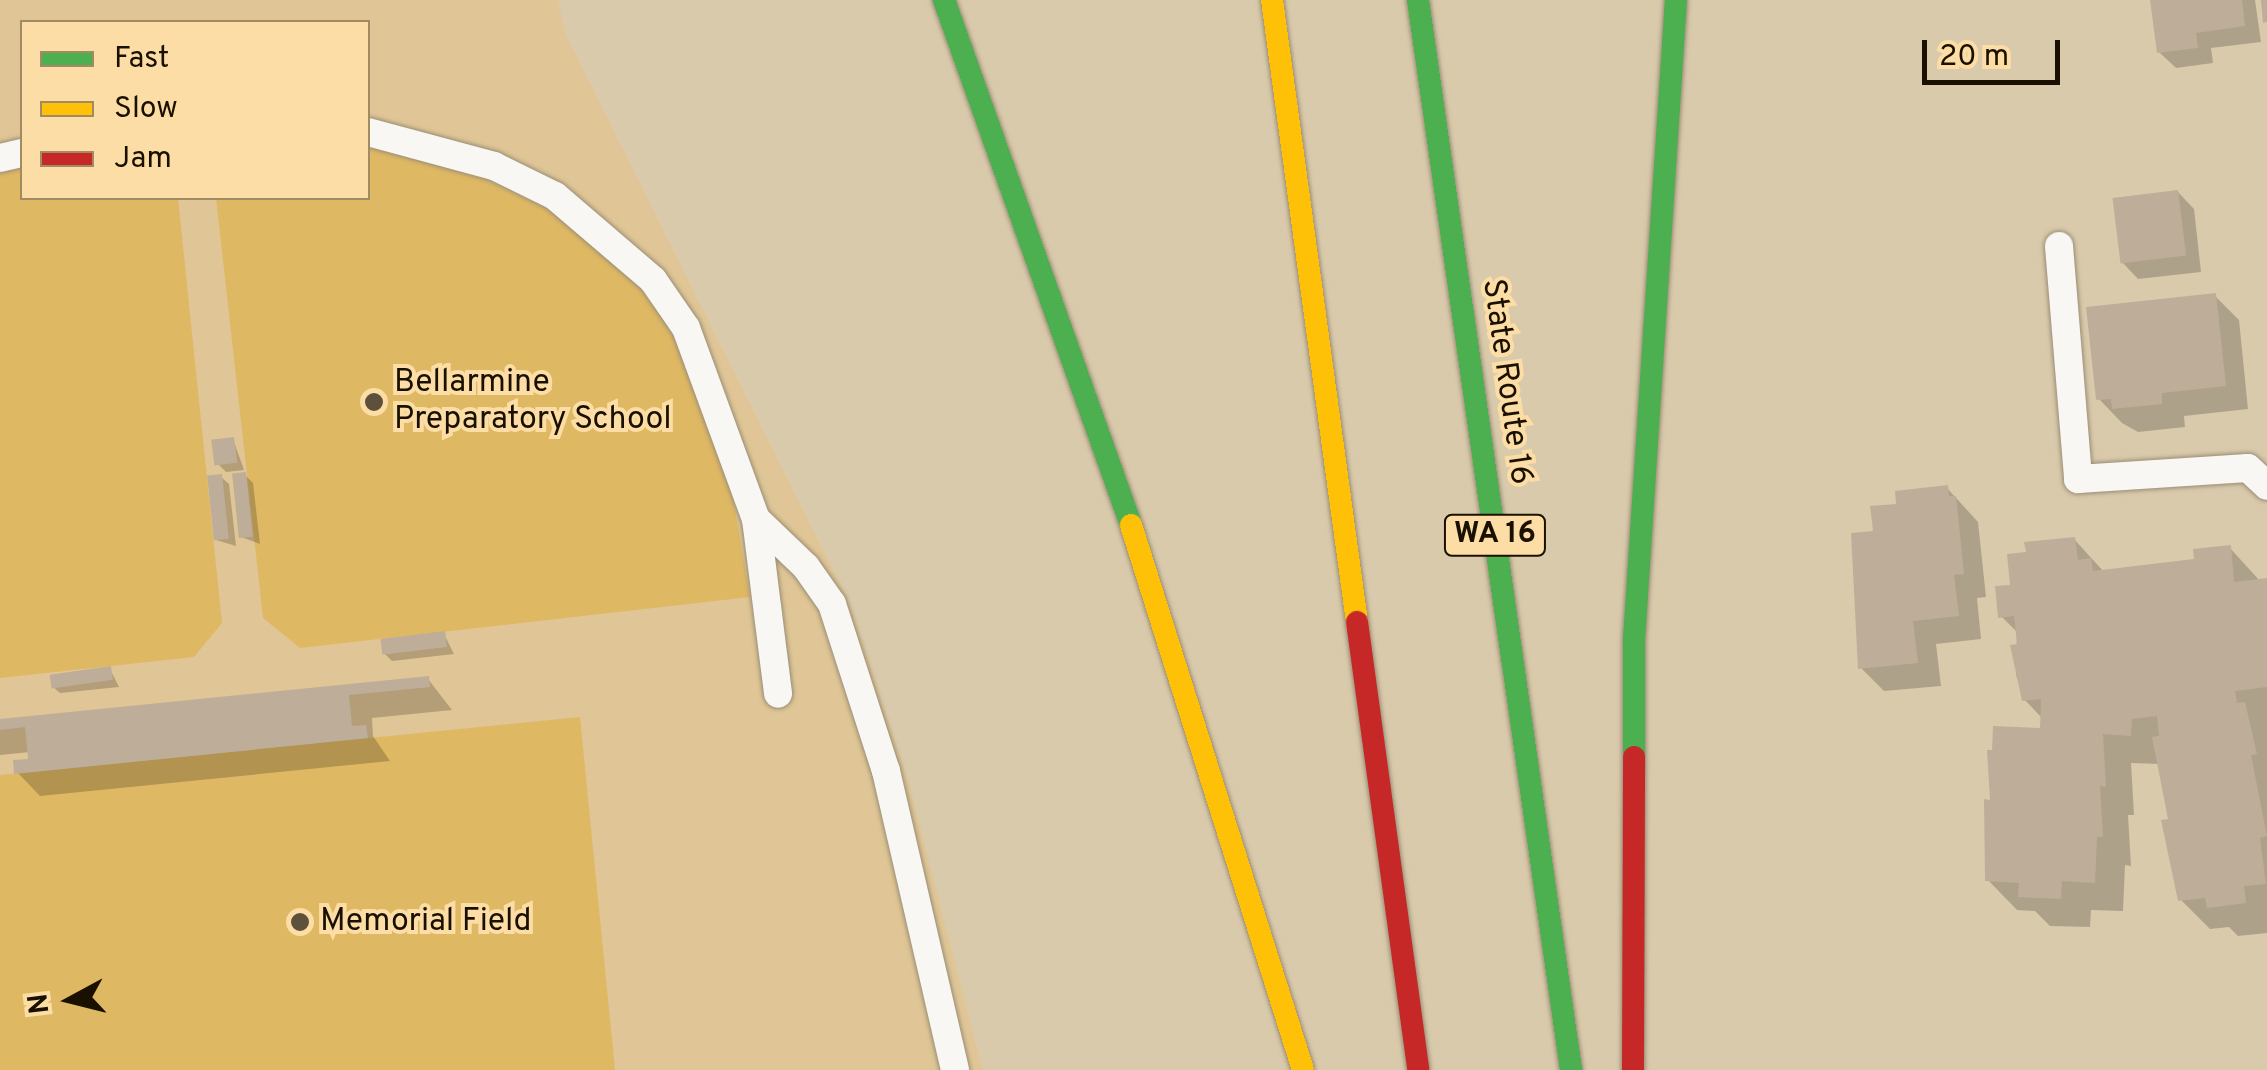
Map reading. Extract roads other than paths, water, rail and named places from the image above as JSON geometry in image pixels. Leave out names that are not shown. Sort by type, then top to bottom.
[{"type":"highway","points":[[944,0],[1123,500],[1303,1070]]},
{"type":"highway","points":[[1272,0],[1418,1070]]},
{"type":"highway","name":"State Route 16","points":[[1418,0],[1571,1070]]},
{"type":"highway","points":[[1633,1070],[1634,640],[1676,0]]},
{"type":"lane","points":[[370,133],[494,166],[554,196],[653,280],[686,328],[756,519],[778,694]]},
{"type":"lane","points":[[2059,246],[2078,479],[2248,468],[2267,486]]},
{"type":"lane","points":[[756,519],[806,567],[832,604],[886,771],[955,1070]]},
{"type":"place","name":"Bellarmine Preparatory School","points":[[374,402]]},
{"type":"place","name":"Memorial Field","points":[[300,922]]}]
